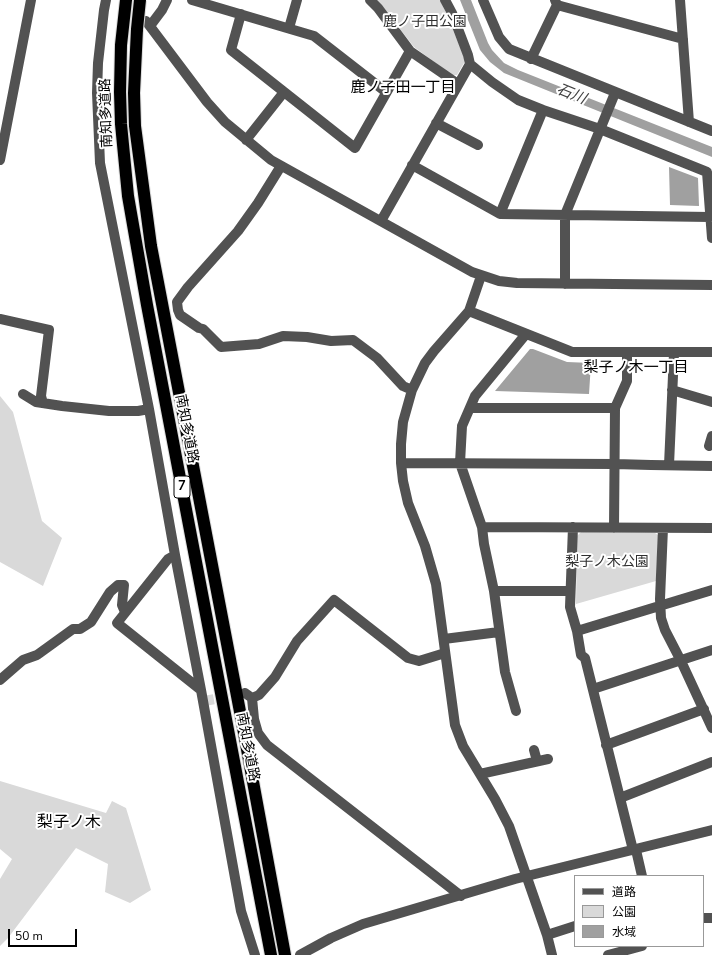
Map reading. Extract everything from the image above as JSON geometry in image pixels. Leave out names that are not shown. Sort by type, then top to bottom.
[{"type":"highway","name":"南知多道路","points":[[126,0],[120,92],[121,124],[128,196],[147,305],[271,955]]},
{"type":"highway","name":"南知多道路","points":[[140,0],[144,26],[134,92],[135,126],[151,246],[285,955]]},
{"type":"street","points":[[0,160],[31,0]]},
{"type":"street","points":[[106,0],[98,63],[97,93],[100,163],[148,409],[241,910],[255,955]]},
{"type":"street","points":[[167,0],[162,10],[144,26],[225,122],[271,160],[481,276],[499,281],[517,283],[712,285]]},
{"type":"street","points":[[192,0],[314,36],[386,92]]},
{"type":"street","points":[[289,28],[297,0]]},
{"type":"street","points":[[370,0],[378,8],[410,51],[458,84]]},
{"type":"street","points":[[445,0],[452,13],[470,64],[518,100],[542,110],[601,128],[707,172],[712,238]]},
{"type":"street","points":[[483,0],[499,37],[509,49],[712,131]]},
{"type":"street","points":[[680,0],[690,122]]},
{"type":"street","points":[[531,59],[556,3],[683,40]]},
{"type":"street","points":[[241,14],[231,50],[355,148],[410,51]]},
{"type":"street","points":[[381,222],[470,64]]},
{"type":"street","points":[[246,140],[284,92]]},
{"type":"street","points":[[565,284],[565,215],[615,92]]},
{"type":"street","points":[[500,214],[542,110]]},
{"type":"street","points":[[436,123],[478,145]]},
{"type":"street","points":[[412,165],[500,214],[710,217]]},
{"type":"street","points":[[281,166],[258,203],[238,231],[188,287],[177,302],[180,315],[199,328],[203,329],[221,347],[249,346],[283,336],[307,336],[331,341],[353,340],[377,358],[402,386],[412,390]]},
{"type":"street","points":[[481,276],[469,311],[425,363],[412,390],[403,422],[401,463],[408,503],[425,546],[434,578],[444,639],[455,725],[463,746],[495,799],[509,826],[547,935],[552,955]]},
{"type":"street","points":[[469,311],[572,352],[712,352]]},
{"type":"street","points":[[0,319],[49,330],[42,396],[43,403]]},
{"type":"street","points":[[516,711],[504,672],[494,591],[482,527],[460,463],[462,426],[476,396],[526,334]]},
{"type":"street","points":[[614,528],[615,408],[627,381],[627,352]]},
{"type":"street","points":[[669,465],[674,353]]},
{"type":"street","points":[[672,390],[712,402]]},
{"type":"street","points":[[23,394],[36,402],[109,411],[138,411],[148,409]]},
{"type":"street","points":[[470,408],[615,408]]},
{"type":"street","points":[[401,463],[712,466]]},
{"type":"street","points":[[482,527],[712,528]]},
{"type":"street","points":[[573,527],[570,608],[577,631],[581,655],[585,658],[632,846],[636,850],[642,875]]},
{"type":"street","points":[[663,528],[660,618],[712,728]]},
{"type":"street","points":[[175,555],[168,559],[117,623],[201,690]]},
{"type":"street","points":[[0,680],[22,660],[37,655],[73,629],[80,629],[91,622],[110,592],[118,585],[124,585],[122,605],[125,612]]},
{"type":"street","points":[[577,631],[712,590]]},
{"type":"street","points":[[494,591],[570,591]]},
{"type":"street","points":[[445,653],[419,661],[408,658],[334,600],[297,641],[275,677],[259,695],[249,696],[258,733],[267,745],[461,896]]},
{"type":"street","points":[[444,639],[498,632]]},
{"type":"street","points":[[592,689],[712,650]]},
{"type":"street","points":[[606,745],[704,709]]},
{"type":"street","points":[[534,750],[537,761]]},
{"type":"street","points":[[480,774],[548,759]]},
{"type":"street","points":[[620,798],[712,762]]},
{"type":"street","points":[[300,955],[331,938],[363,924],[527,876],[712,830]]},
{"type":"street","points":[[547,935],[574,926]]},
{"type":"street","points":[[607,955],[638,947]]},
{"type":"green space","name":"鹿ノ子田公園","points":[[376,0],[440,0],[464,57],[464,63],[457,75],[452,75],[414,47]]},
{"type":"green space","points":[[0,396],[13,412],[42,521],[62,538],[43,586],[0,562]]},
{"type":"green space","name":"梨子ノ木公園","points":[[581,532],[655,533],[658,535],[656,581],[576,604],[577,536]]},
{"type":"green space","points":[[0,781],[106,813],[112,801],[126,808],[151,890],[130,903],[105,892],[108,864],[76,848],[8,938],[0,946],[0,879],[12,859],[0,849]]},
{"type":"water","name":"石川","points":[[460,0],[471,0],[488,43],[492,50],[504,63],[518,70],[712,147],[712,157],[504,73],[490,62],[480,50]]},
{"type":"water","points":[[669,167],[698,178],[699,206],[670,205]]},
{"type":"water","points":[[530,349],[567,362],[591,363],[589,394],[495,391]]},
{"type":"tunnel","points":[[204,701],[243,694]]},
{"type":"district","name":"鹿ノ子田一丁目","points":[[403,88]]},
{"type":"district","name":"梨子ノ木一丁目","points":[[636,368]]},
{"type":"district","name":"梨子ノ木","points":[[69,823]]}]
